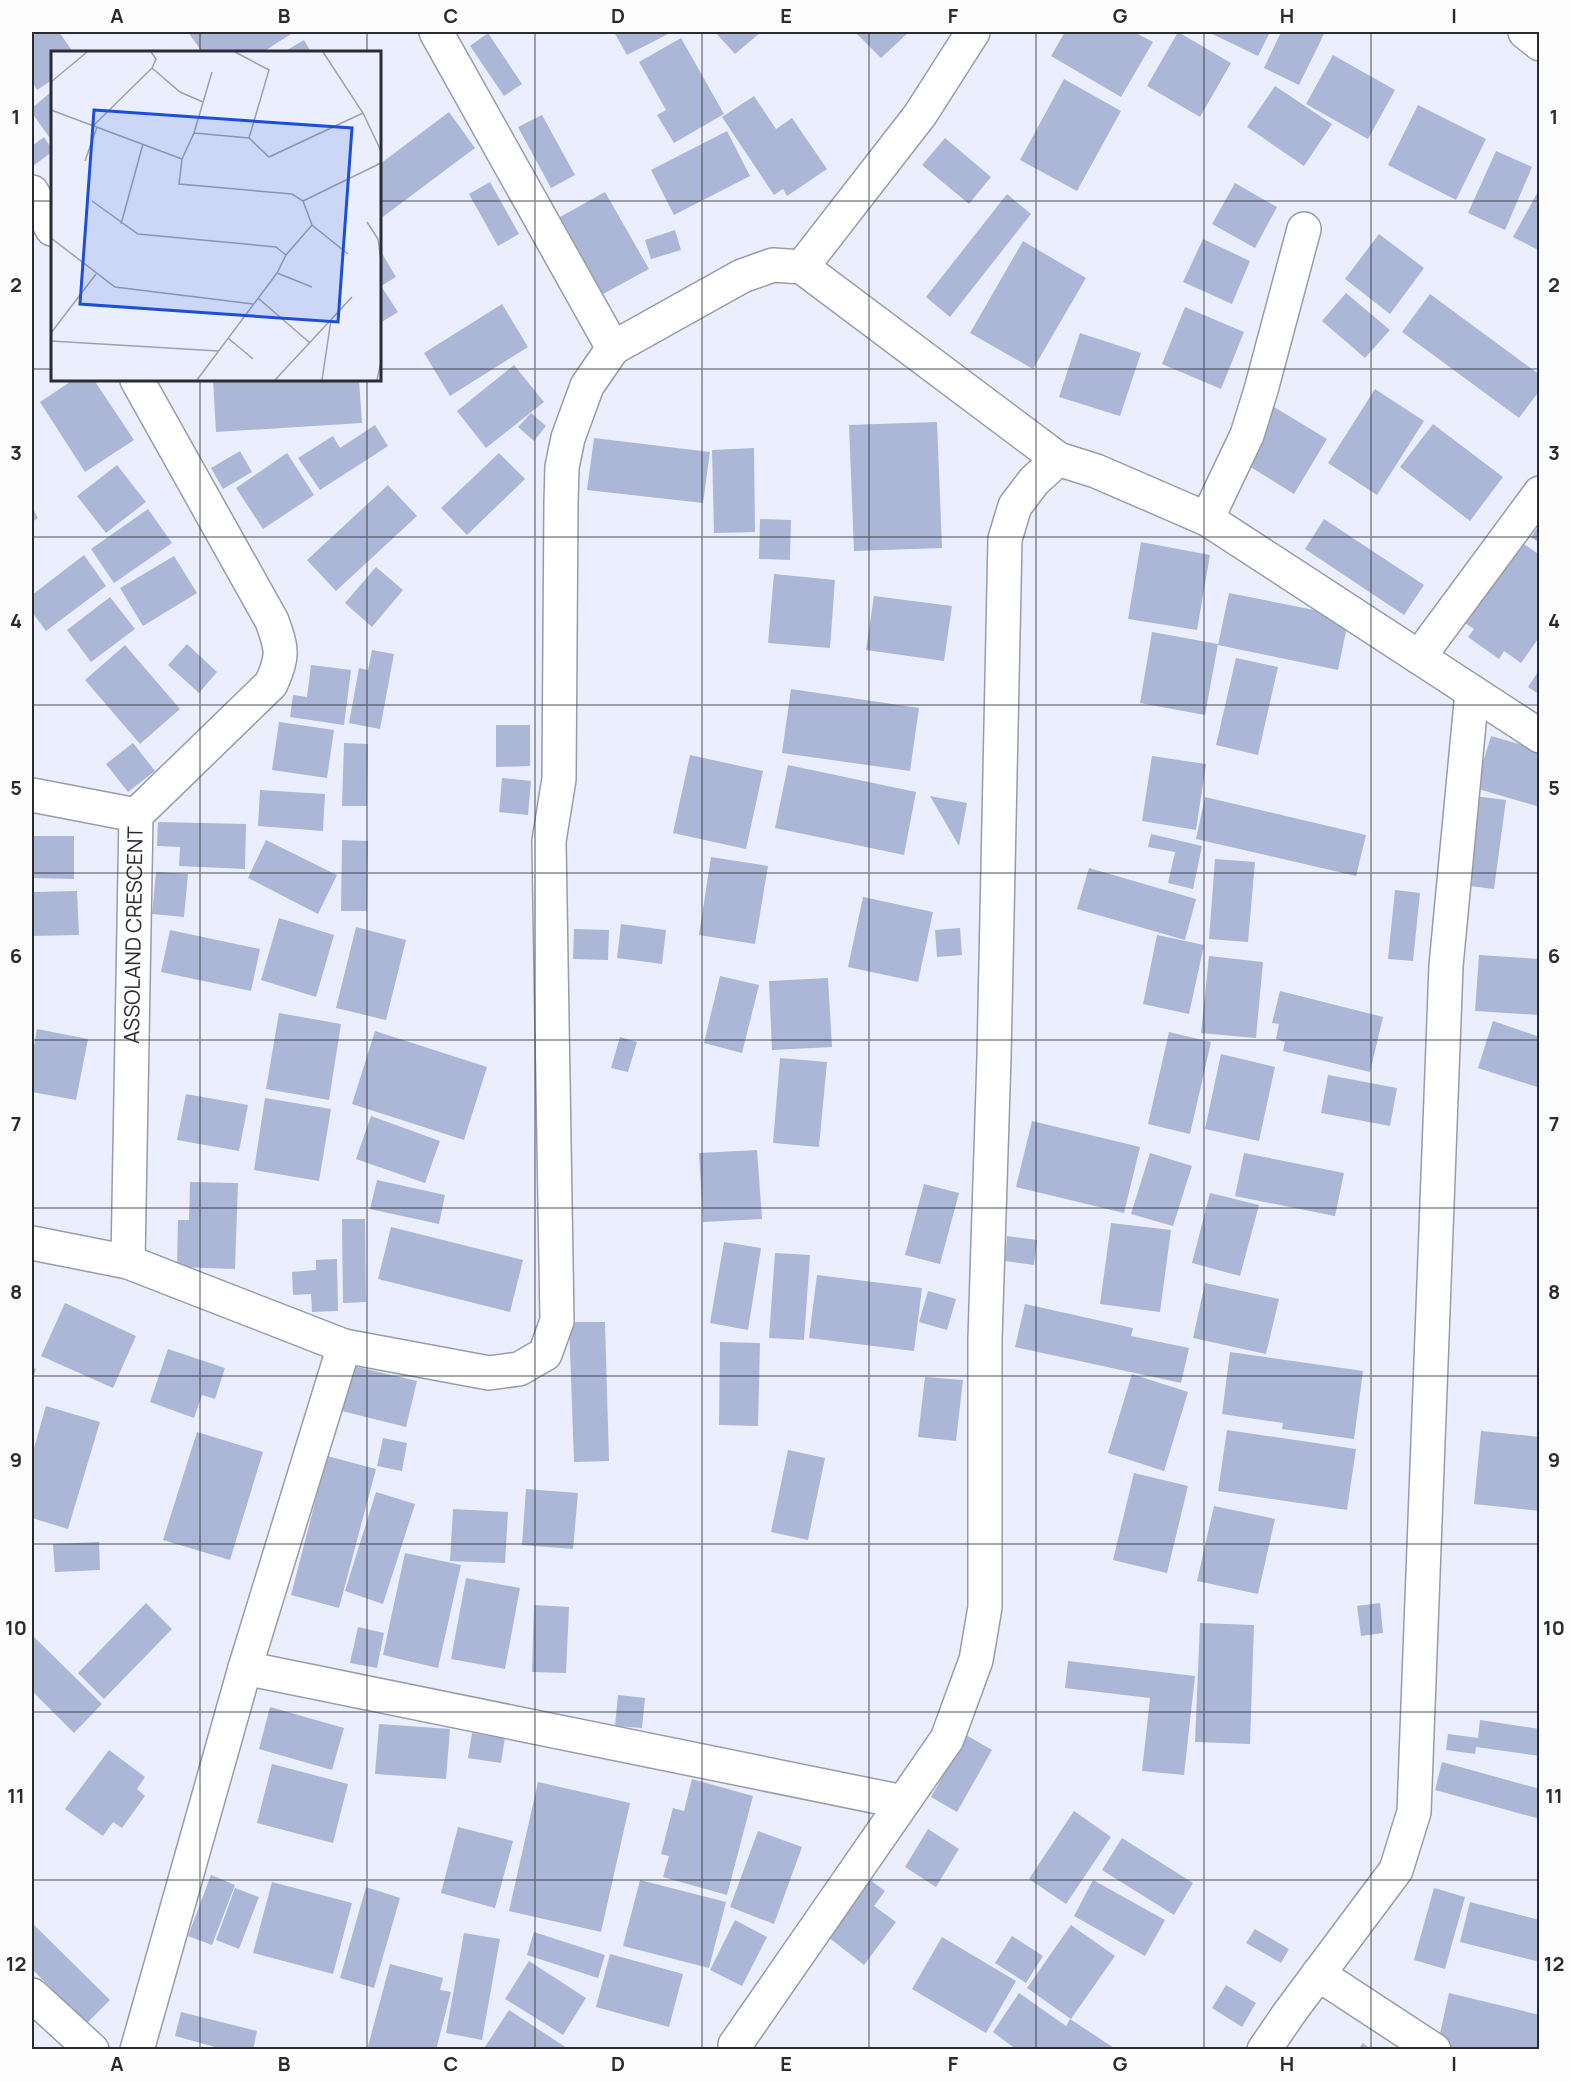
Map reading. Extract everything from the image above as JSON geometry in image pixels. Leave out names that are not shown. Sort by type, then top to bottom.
[{"type":"street","points":[[436,32],[613,348]]},
{"type":"street","points":[[802,267],[920,115],[973,32]]},
{"type":"street","points":[[1524,32],[1539,44]]},
{"type":"street","points":[[32,192],[51,227]]},
{"type":"street","points":[[1207,519],[1250,424],[1304,229]]},
{"type":"street","points":[[32,1243],[128,1262],[344,1346],[489,1373],[519,1369],[545,1354],[557,1321],[549,841],[559,779],[562,467],[568,438],[587,386],[613,348],[742,276],[773,265],[802,267],[1058,459],[1096,471],[1207,519],[1539,736]]},
{"type":"street","name":"ASSOLAND CRESCENT","points":[[128,1262],[136,815],[271,684],[279,666],[281,646],[272,621],[138,381]]},
{"type":"street","points":[[735,2044],[947,1739],[976,1660],[985,1607],[985,1339],[1005,539],[1015,506],[1034,481],[1058,459]]},
{"type":"street","points":[[1419,657],[1539,493]]},
{"type":"street","points":[[1264,2049],[1396,1870],[1414,1812],[1446,966],[1472,692]]},
{"type":"street","points":[[32,795],[136,815]]},
{"type":"street","points":[[137,2049],[245,1668],[344,1346]]},
{"type":"street","points":[[245,1668],[903,1802]]},
{"type":"street","points":[[1318,1974],[1434,2049]]},
{"type":"street","points":[[32,1995],[92,2049]]},
{"type":"building","points":[[39,32],[59,32],[72,51],[51,51],[51,81],[37,90],[32,81],[32,36]]},
{"type":"building","points":[[188,32],[294,32],[265,51],[201,51]]},
{"type":"building","points":[[614,32],[672,32],[627,55]]},
{"type":"building","points":[[715,32],[761,32],[735,54]]},
{"type":"building","points":[[855,32],[909,32],[881,58]]},
{"type":"building","points":[[1065,32],[1134,32],[1153,42],[1121,97],[1051,56]]},
{"type":"building","points":[[1178,32],[1231,63],[1200,117],[1147,86]]},
{"type":"building","points":[[1208,32],[1270,32],[1258,56]]},
{"type":"building","points":[[1281,32],[1325,32],[1299,85],[1264,68]]},
{"type":"building","points":[[488,33],[522,84],[504,96],[470,46]]},
{"type":"building","points":[[681,38],[724,114],[674,143],[657,115],[666,110],[639,62]]},
{"type":"building","points":[[304,40],[310,51],[286,51]]},
{"type":"building","points":[[1333,55],[1395,90],[1368,139],[1306,104]]},
{"type":"building","points":[[1064,79],[1121,111],[1077,191],[1020,160]]},
{"type":"building","points":[[1275,86],[1332,124],[1304,166],[1247,127]]},
{"type":"building","points":[[51,92],[51,140],[32,113],[32,108]]},
{"type":"building","points":[[754,96],[776,129],[792,118],[827,169],[787,196],[783,189],[774,195],[722,117]]},
{"type":"building","points":[[1418,105],[1486,139],[1456,200],[1388,165]]},
{"type":"building","points":[[449,112],[475,148],[381,218],[381,163]]},
{"type":"building","points":[[542,115],[575,175],[551,188],[518,127]]},
{"type":"building","points":[[727,131],[750,176],[674,215],[651,170]]},
{"type":"building","points":[[44,137],[51,148],[51,153],[33,166],[32,146]]},
{"type":"building","points":[[945,138],[991,177],[969,204],[922,165]]},
{"type":"building","points":[[1496,151],[1532,167],[1505,230],[1468,213]]},
{"type":"building","points":[[490,182],[519,234],[498,246],[469,194]]},
{"type":"building","points":[[1235,183],[1277,207],[1255,248],[1212,224]]},
{"type":"building","points":[[1540,188],[1540,251],[1513,237]]},
{"type":"building","points":[[605,192],[649,269],[603,294],[560,217]]},
{"type":"building","points":[[1007,194],[1031,214],[950,317],[926,297]]},
{"type":"building","points":[[675,230],[681,250],[651,259],[645,240]]},
{"type":"building","points":[[1379,234],[1424,268],[1390,314],[1345,279]]},
{"type":"building","points":[[1203,239],[1250,261],[1232,304],[1183,282]]},
{"type":"building","points":[[1023,241],[1086,278],[1033,369],[970,333]]},
{"type":"building","points":[[381,252],[396,277],[381,286]]},
{"type":"building","points":[[381,286],[398,312],[381,322]]},
{"type":"building","points":[[1346,293],[1390,330],[1365,358],[1322,321]]},
{"type":"building","points":[[1430,294],[1540,375],[1540,390],[1519,418],[1402,332]]},
{"type":"building","points":[[502,304],[528,347],[450,396],[424,353]]},
{"type":"building","points":[[1185,307],[1244,332],[1221,389],[1162,364]]},
{"type":"building","points":[[1080,333],[1141,353],[1120,416],[1059,397]]},
{"type":"building","points":[[514,365],[544,402],[486,448],[457,411]]},
{"type":"building","points":[[72,381],[95,381],[134,440],[85,472],[40,402]]},
{"type":"building","points":[[213,381],[359,381],[362,423],[216,432]]},
{"type":"building","points":[[1375,389],[1424,421],[1377,495],[1328,463]]},
{"type":"building","points":[[1274,407],[1327,439],[1294,494],[1241,461]]},
{"type":"building","points":[[531,413],[546,426],[534,441],[518,427]]},
{"type":"building","points":[[937,422],[942,548],[854,551],[849,425]]},
{"type":"building","points":[[1433,424],[1503,477],[1470,521],[1400,467]]},
{"type":"building","points":[[375,425],[388,446],[320,490],[298,458],[333,436],[340,448]]},
{"type":"building","points":[[594,438],[710,452],[703,503],[587,490]]},
{"type":"building","points":[[754,448],[755,532],[714,533],[712,450]]},
{"type":"building","points":[[240,451],[252,472],[223,489],[211,468]]},
{"type":"building","points":[[287,453],[314,495],[263,529],[236,488]]},
{"type":"building","points":[[499,453],[525,479],[467,535],[441,508]]},
{"type":"building","points":[[117,465],[146,502],[106,533],[77,496]]},
{"type":"building","points":[[388,485],[417,516],[336,591],[307,560]]},
{"type":"building","points":[[32,507],[38,518],[32,522]]},
{"type":"building","points":[[148,509],[172,543],[114,583],[91,549]]},
{"type":"building","points":[[760,519],[791,520],[790,560],[759,559]]},
{"type":"building","points":[[1324,519],[1424,585],[1404,615],[1305,549]]},
{"type":"building","points":[[1540,524],[1540,543],[1531,537]]},
{"type":"building","points":[[1141,542],[1210,555],[1197,630],[1128,619]]},
{"type":"building","points":[[1521,542],[1540,555],[1540,636],[1521,663],[1504,651],[1499,659],[1468,637],[1474,629],[1465,623]]},
{"type":"building","points":[[84,555],[106,586],[46,631],[32,612],[32,595]]},
{"type":"building","points":[[174,556],[197,593],[143,626],[120,588]]},
{"type":"building","points":[[376,567],[403,590],[372,627],[345,603]]},
{"type":"building","points":[[774,574],[835,580],[830,648],[768,643]]},
{"type":"building","points":[[1229,593],[1349,617],[1338,670],[1218,645]]},
{"type":"building","points":[[874,596],[952,606],[944,661],[866,650]]},
{"type":"building","points":[[110,597],[135,629],[91,662],[67,630]]},
{"type":"building","points":[[1152,632],[1218,644],[1205,715],[1140,703]]},
{"type":"building","points":[[187,644],[217,672],[199,693],[168,665]]},
{"type":"building","points":[[125,645],[180,709],[140,744],[85,680]]},
{"type":"building","points":[[372,650],[394,654],[380,729],[349,723],[359,668],[368,670]]},
{"type":"building","points":[[1236,658],[1278,667],[1258,755],[1216,745]]},
{"type":"building","points":[[311,665],[351,670],[344,725],[290,717],[293,695],[307,697]]},
{"type":"building","points":[[1540,669],[1540,695],[1528,687]]},
{"type":"building","points":[[791,689],[919,708],[910,771],[782,753]]},
{"type":"building","points":[[279,722],[334,730],[327,778],[272,770]]},
{"type":"building","points":[[496,725],[530,725],[530,766],[496,767]]},
{"type":"building","points":[[1491,736],[1540,750],[1540,807],[1475,788]]},
{"type":"building","points":[[133,743],[155,771],[128,792],[106,764]]},
{"type":"building","points":[[344,743],[368,744],[367,806],[342,806]]},
{"type":"building","points":[[690,755],[763,771],[746,849],[673,833]]},
{"type":"building","points":[[1152,756],[1206,764],[1196,830],[1142,821]]},
{"type":"building","points":[[788,765],[916,792],[904,855],[775,828]]},
{"type":"building","points":[[502,778],[531,781],[528,815],[499,812]]},
{"type":"building","points":[[260,790],[325,794],[323,831],[258,826]]},
{"type":"building","points":[[930,796],[967,803],[959,846]]},
{"type":"building","points":[[1474,796],[1506,800],[1494,889],[1461,885]]},
{"type":"building","points":[[1205,797],[1366,835],[1356,876],[1196,839]]},
{"type":"building","points":[[158,822],[246,824],[245,869],[179,866],[180,847],[157,846]]},
{"type":"building","points":[[1151,834],[1202,846],[1193,889],[1168,883],[1175,852],[1148,847]]},
{"type":"building","points":[[32,836],[74,836],[74,879],[32,878]]},
{"type":"building","points":[[266,840],[337,875],[318,914],[248,878]]},
{"type":"building","points":[[342,840],[368,841],[367,911],[341,911]]},
{"type":"building","points":[[711,857],[768,866],[755,944],[699,935]]},
{"type":"building","points":[[1215,859],[1255,862],[1248,942],[1209,939]]},
{"type":"building","points":[[1089,868],[1196,899],[1185,940],[1077,909]]},
{"type":"building","points":[[156,872],[188,874],[184,917],[152,914]]},
{"type":"building","points":[[1395,890],[1420,893],[1413,961],[1388,959]]},
{"type":"building","points":[[77,891],[79,935],[32,936],[32,892]]},
{"type":"building","points":[[863,897],[933,912],[918,982],[848,967]]},
{"type":"building","points":[[279,918],[334,935],[316,997],[261,980]]},
{"type":"building","points":[[621,924],[666,930],[662,964],[617,958]]},
{"type":"building","points":[[356,927],[406,940],[386,1020],[336,1008]]},
{"type":"building","points":[[960,928],[962,955],[937,957],[935,930]]},
{"type":"building","points":[[574,929],[609,930],[608,960],[573,959]]},
{"type":"building","points":[[170,930],[260,949],[251,991],[161,972]]},
{"type":"building","points":[[1157,935],[1204,945],[1189,1014],[1143,1004]]},
{"type":"building","points":[[1479,955],[1540,959],[1540,1015],[1475,1011]]},
{"type":"building","points":[[1209,956],[1263,962],[1256,1038],[1201,1033]]},
{"type":"building","points":[[720,976],[759,985],[742,1053],[704,1043]]},
{"type":"building","points":[[828,978],[832,1047],[772,1050],[769,981]]},
{"type":"building","points":[[1280,991],[1383,1017],[1370,1072],[1283,1051],[1285,1042],[1276,1039],[1279,1024],[1272,1023]]},
{"type":"building","points":[[279,1013],[341,1024],[329,1100],[266,1089]]},
{"type":"building","points":[[1493,1021],[1540,1037],[1540,1088],[1478,1068]]},
{"type":"building","points":[[37,1029],[88,1039],[76,1100],[32,1092],[32,1058]]},
{"type":"building","points":[[375,1031],[487,1067],[464,1140],[352,1104]]},
{"type":"building","points":[[1169,1032],[1211,1042],[1190,1134],[1148,1124]]},
{"type":"building","points":[[620,1037],[637,1042],[628,1072],[611,1068]]},
{"type":"building","points":[[1221,1054],[1275,1067],[1259,1141],[1205,1129]]},
{"type":"building","points":[[780,1058],[827,1062],[819,1147],[773,1143]]},
{"type":"building","points":[[1328,1075],[1397,1088],[1390,1126],[1321,1113]]},
{"type":"building","points":[[186,1094],[248,1105],[239,1151],[177,1140]]},
{"type":"building","points":[[265,1098],[331,1109],[319,1181],[254,1170]]},
{"type":"building","points":[[371,1116],[440,1141],[425,1183],[356,1159]]},
{"type":"building","points":[[1032,1121],[1140,1147],[1124,1213],[1016,1187]]},
{"type":"building","points":[[757,1150],[762,1219],[703,1222],[699,1153]]},
{"type":"building","points":[[1150,1153],[1192,1166],[1173,1226],[1131,1214]]},
{"type":"building","points":[[1244,1153],[1344,1173],[1335,1216],[1235,1196]]},
{"type":"building","points":[[377,1180],[445,1195],[439,1224],[370,1209]]},
{"type":"building","points":[[190,1182],[238,1183],[235,1269],[177,1267],[178,1220],[189,1220]]},
{"type":"building","points":[[924,1184],[959,1193],[940,1264],[905,1255]]},
{"type":"building","points":[[1210,1193],[1259,1205],[1240,1276],[1192,1263]]},
{"type":"building","points":[[342,1219],[365,1219],[366,1302],[343,1303]]},
{"type":"building","points":[[1111,1223],[1171,1230],[1160,1312],[1100,1304]]},
{"type":"building","points":[[391,1227],[523,1260],[510,1312],[378,1279]]},
{"type":"building","points":[[1007,1236],[1037,1240],[1034,1265],[1005,1261]]},
{"type":"building","points":[[724,1242],[761,1248],[748,1330],[710,1323]]},
{"type":"building","points":[[775,1253],[810,1255],[804,1340],[769,1338]]},
{"type":"building","points":[[337,1259],[338,1311],[312,1312],[311,1294],[293,1295],[292,1272],[316,1270],[316,1260]]},
{"type":"building","points":[[817,1275],[922,1288],[914,1351],[809,1338]]},
{"type":"building","points":[[1205,1283],[1279,1299],[1266,1354],[1193,1338]]},
{"type":"building","points":[[928,1291],[956,1299],[947,1330],[919,1322]]},
{"type":"building","points":[[65,1303],[136,1336],[113,1388],[41,1356]]},
{"type":"building","points":[[1025,1304],[1133,1328],[1131,1336],[1189,1348],[1181,1383],[1015,1347]]},
{"type":"building","points":[[569,1322],[605,1322],[609,1461],[574,1462]]},
{"type":"building","points":[[720,1342],[760,1343],[758,1426],[719,1425]]},
{"type":"building","points":[[168,1349],[225,1368],[215,1399],[202,1395],[194,1418],[150,1402]]},
{"type":"building","points":[[1230,1352],[1363,1371],[1354,1439],[1282,1429],[1283,1423],[1222,1414]]},
{"type":"building","points":[[353,1366],[417,1381],[406,1427],[342,1411]]},
{"type":"building","points":[[32,1367],[36,1369],[32,1382]]},
{"type":"building","points":[[1132,1374],[1188,1392],[1164,1471],[1108,1453]]},
{"type":"building","points":[[925,1377],[963,1380],[956,1441],[918,1437]]},
{"type":"building","points":[[46,1406],[100,1422],[68,1529],[32,1518],[32,1455]]},
{"type":"building","points":[[1227,1430],[1356,1449],[1347,1510],[1218,1491]]},
{"type":"building","points":[[1481,1431],[1540,1437],[1540,1511],[1474,1504]]},
{"type":"building","points":[[197,1432],[263,1452],[230,1560],[163,1540]]},
{"type":"building","points":[[383,1438],[407,1443],[402,1471],[377,1466]]},
{"type":"building","points":[[788,1450],[825,1458],[808,1540],[771,1532]]},
{"type":"building","points":[[327,1456],[376,1469],[339,1608],[291,1595]]},
{"type":"building","points":[[1134,1473],[1188,1486],[1167,1573],[1113,1560]]},
{"type":"building","points":[[526,1489],[578,1493],[573,1549],[522,1545]]},
{"type":"building","points":[[376,1492],[415,1504],[383,1604],[345,1591]]},
{"type":"building","points":[[1214,1506],[1275,1519],[1258,1594],[1197,1581]]},
{"type":"building","points":[[453,1509],[508,1512],[505,1563],[450,1561]]},
{"type":"building","points":[[99,1542],[100,1570],[55,1572],[53,1544]]},
{"type":"building","points":[[405,1553],[461,1565],[438,1668],[383,1655]]},
{"type":"building","points":[[466,1578],[520,1588],[505,1669],[451,1659]]},
{"type":"building","points":[[146,1603],[172,1629],[104,1699],[78,1673]]},
{"type":"building","points":[[1380,1603],[1383,1633],[1361,1636],[1357,1606]]},
{"type":"building","points":[[534,1605],[569,1607],[566,1673],[532,1672]]},
{"type":"building","points":[[1200,1623],[1254,1625],[1250,1744],[1195,1742]]},
{"type":"building","points":[[358,1627],[384,1633],[377,1668],[350,1663]]},
{"type":"building","points":[[32,1635],[102,1704],[74,1733],[32,1691]]},
{"type":"building","points":[[1068,1661],[1195,1676],[1184,1775],[1142,1771],[1150,1698],[1065,1688]]},
{"type":"building","points":[[618,1695],[645,1698],[642,1728],[615,1726]]},
{"type":"building","points":[[270,1707],[344,1728],[332,1770],[259,1749]]},
{"type":"building","points":[[1480,1720],[1540,1729],[1540,1756],[1476,1747],[1475,1754],[1446,1750],[1448,1734],[1478,1738]]},
{"type":"building","points":[[379,1724],[450,1729],[446,1779],[375,1774]]},
{"type":"building","points":[[472,1733],[505,1738],[501,1763],[468,1758]]},
{"type":"building","points":[[966,1735],[992,1750],[957,1812],[931,1797]]},
{"type":"building","points":[[109,1750],[145,1777],[137,1789],[145,1796],[122,1828],[113,1822],[103,1836],[65,1809]]},
{"type":"building","points":[[1442,1762],[1540,1789],[1540,1819],[1435,1790]]},
{"type":"building","points":[[272,1764],[348,1784],[333,1843],[257,1823]]},
{"type":"building","points":[[692,1779],[753,1796],[727,1895],[663,1877],[669,1856],[661,1854],[673,1808],[684,1811]]},
{"type":"building","points":[[538,1782],[630,1803],[601,1932],[509,1911]]},
{"type":"building","points":[[1074,1811],[1111,1837],[1066,1904],[1029,1879]]},
{"type":"building","points":[[458,1827],[513,1841],[495,1908],[441,1893]]},
{"type":"building","points":[[928,1829],[959,1849],[936,1887],[905,1867]]},
{"type":"building","points":[[758,1831],[802,1847],[774,1924],[730,1907]]},
{"type":"building","points":[[1122,1838],[1193,1883],[1174,1915],[1102,1870]]},
{"type":"building","points":[[211,1875],[235,1885],[212,1945],[188,1936]]},
{"type":"building","points":[[865,1876],[885,1891],[874,1906],[896,1922],[864,1965],[823,1933]]},
{"type":"building","points":[[640,1880],[726,1902],[709,1968],[623,1946]]},
{"type":"building","points":[[1093,1880],[1165,1920],[1145,1956],[1074,1916]]},
{"type":"building","points":[[272,1882],[352,1903],[333,1974],[253,1953]]},
{"type":"building","points":[[366,1887],[400,1898],[374,1988],[340,1978]]},
{"type":"building","points":[[235,1888],[259,1897],[239,1949],[216,1940]]},
{"type":"building","points":[[1434,1888],[1465,1897],[1445,1969],[1414,1960]]},
{"type":"building","points":[[1470,1902],[1540,1920],[1540,1962],[1460,1942]]},
{"type":"building","points":[[735,1920],[767,1937],[742,1986],[710,1970]]},
{"type":"building","points":[[32,1923],[110,2000],[86,2024],[32,1969]]},
{"type":"building","points":[[1071,1925],[1115,1956],[1071,2019],[1027,1988]]},
{"type":"building","points":[[1255,1929],[1289,1949],[1281,1963],[1246,1943]]},
{"type":"building","points":[[534,1932],[605,1955],[598,1978],[527,1955]]},
{"type":"building","points":[[464,1933],[500,1939],[482,2040],[446,2033]]},
{"type":"building","points":[[1012,1936],[1043,1956],[1026,1983],[995,1963]]},
{"type":"building","points":[[942,1937],[1016,1981],[986,2033],[912,1989]]},
{"type":"building","points":[[610,1954],[683,1974],[669,2027],[596,2007]]},
{"type":"building","points":[[529,1961],[586,1998],[563,2035],[505,1999]]},
{"type":"building","points":[[390,1964],[443,1978],[440,1990],[451,1992],[436,2050],[367,2050]]},
{"type":"building","points":[[1226,1985],[1256,2003],[1242,2027],[1212,2008]]},
{"type":"building","points":[[1019,1993],[1066,2026],[1070,2019],[1117,2050],[1017,2050],[993,2032]]},
{"type":"building","points":[[1449,1993],[1540,2015],[1540,2050],[1448,2050],[1437,2047]]},
{"type":"building","points":[[509,2010],[570,2050],[483,2050]]},
{"type":"building","points":[[181,2012],[257,2031],[253,2050],[226,2050],[175,2036]]},
{"type":"building","points":[[1363,2043],[1372,2050],[1358,2050]]}]
